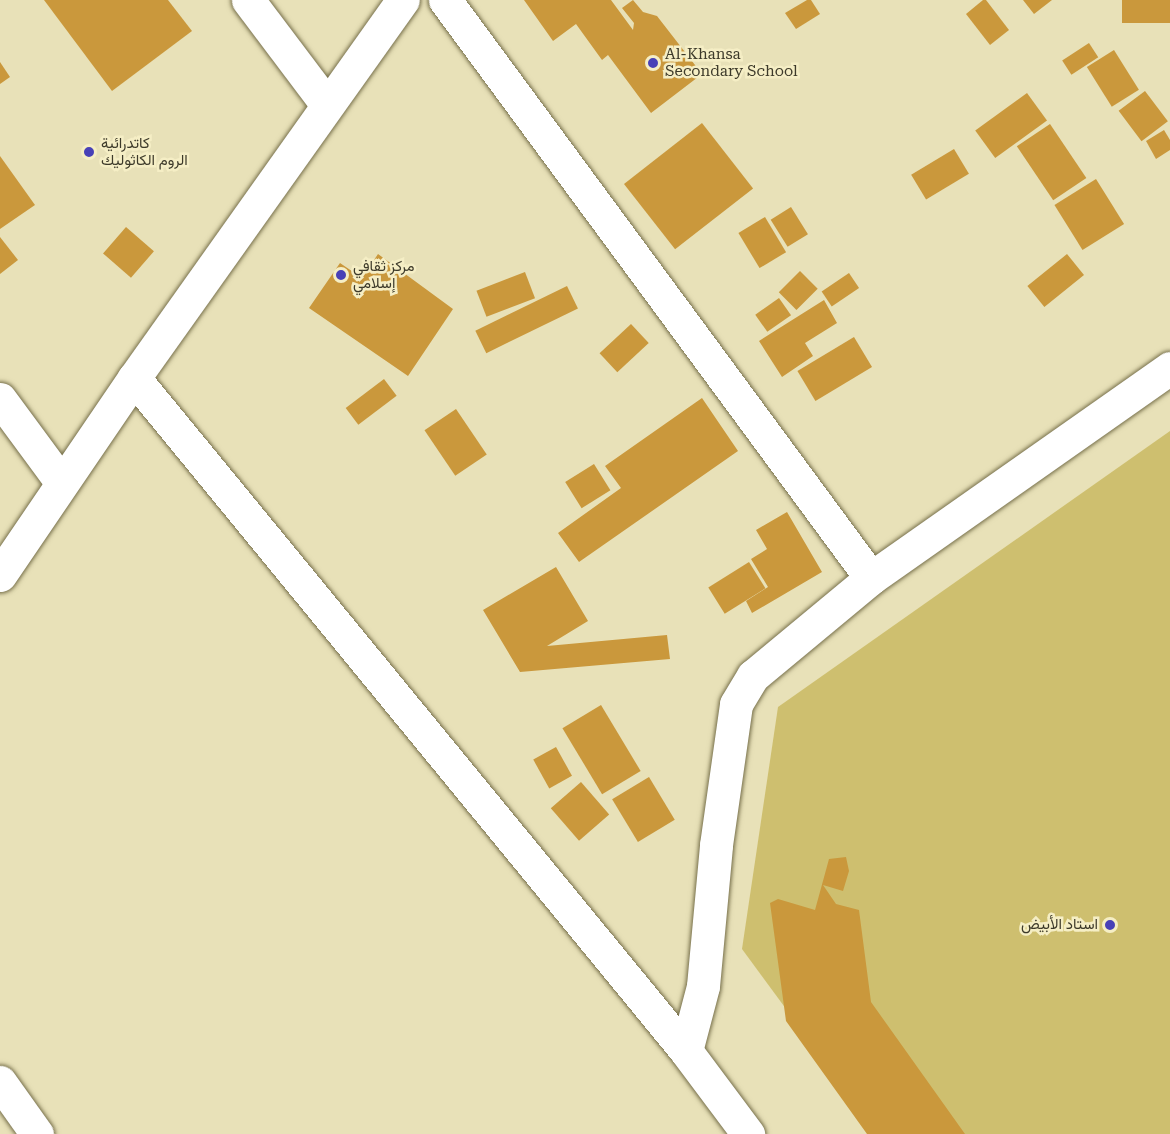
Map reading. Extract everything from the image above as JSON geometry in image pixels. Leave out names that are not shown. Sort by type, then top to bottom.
[{"type":"street","points":[[248,0],[327,105]]},
{"type":"street","points":[[0,575],[134,378],[403,0]]},
{"type":"street","points":[[445,0],[871,578]]},
{"type":"street","points":[[686,1051],[703,986],[716,845],[736,704],[753,676],[871,578],[1170,368]]},
{"type":"street","points":[[134,378],[686,1051],[748,1134]]},
{"type":"street","points":[[0,399],[62,483]]},
{"type":"street","points":[[0,1082],[37,1134]]},
{"type":"shaded area","points":[[1170,431],[1170,1134],[878,1134],[742,949],[778,707]]},
{"type":"building","points":[[44,0],[168,0],[192,31],[112,91]]},
{"type":"building","name":"Al-Khansa Secondary School","points":[[524,0],[611,0],[633,30],[634,23],[622,8],[633,0],[643,12],[657,16],[702,74],[651,113],[608,55],[602,60],[576,24],[553,41]]},
{"type":"building","points":[[811,0],[820,14],[796,29],[785,13]]},
{"type":"building","points":[[986,0],[1009,30],[990,45],[966,14]]},
{"type":"building","points":[[1023,0],[1052,0],[1034,14]]},
{"type":"building","points":[[1122,0],[1170,0],[1170,23],[1122,23]]},
{"type":"building","points":[[1089,43],[1098,57],[1071,75],[1062,60]]},
{"type":"building","points":[[1114,50],[1139,90],[1112,107],[1087,67]]},
{"type":"building","points":[[0,62],[10,77],[0,84]]},
{"type":"building","points":[[1145,91],[1168,121],[1142,141],[1119,111]]},
{"type":"building","points":[[1027,93],[1047,121],[995,158],[975,131]]},
{"type":"building","points":[[702,123],[753,188],[675,249],[624,184]]},
{"type":"building","points":[[1050,124],[1086,178],[1053,200],[1017,146]]},
{"type":"building","points":[[1164,130],[1170,140],[1170,150],[1156,159],[1146,141]]},
{"type":"building","points":[[954,149],[969,174],[926,200],[911,175]]},
{"type":"building","points":[[0,156],[35,205],[0,229]]},
{"type":"building","points":[[1096,179],[1124,224],[1083,250],[1054,205]]},
{"type":"building","points":[[791,207],[808,234],[788,247],[771,220]]},
{"type":"building","points":[[765,217],[786,252],[760,268],[738,233]]},
{"type":"building","points":[[126,227],[154,251],[131,278],[103,253]]},
{"type":"building","points":[[0,237],[18,260],[0,274]]},
{"type":"building","points":[[378,254],[453,309],[408,376],[309,308],[340,263],[362,278]]},
{"type":"building","points":[[1067,254],[1084,275],[1044,307],[1027,286]]},
{"type":"building","points":[[800,271],[818,289],[796,310],[779,292]]},
{"type":"building","points":[[525,272],[535,298],[486,317],[476,291]]},
{"type":"building","points":[[849,273],[859,288],[832,306],[822,291]]},
{"type":"building","points":[[567,286],[578,308],[486,353],[475,331]]},
{"type":"building","points":[[779,298],[791,315],[767,332],[755,315]]},
{"type":"building","points":[[824,300],[837,323],[805,343],[813,356],[782,377],[759,341]]},
{"type":"building","points":[[631,324],[649,343],[617,372],[600,353]]},
{"type":"building","points":[[854,337],[872,367],[815,401],[797,371]]},
{"type":"building","points":[[384,379],[397,396],[358,425],[346,408]]},
{"type":"building","points":[[702,398],[738,451],[579,562],[558,533],[621,488],[605,466]]},
{"type":"building","points":[[456,409],[487,455],[455,476],[424,430]]},
{"type":"building","points":[[594,464],[610,490],[582,508],[565,482]]},
{"type":"building","points":[[787,512],[822,572],[752,613],[746,601],[768,587],[751,559],[767,549],[756,530]]},
{"type":"building","points":[[749,562],[765,588],[725,614],[708,587]]},
{"type":"building","points":[[556,567],[588,621],[547,646],[667,635],[670,659],[520,672],[483,610]]},
{"type":"building","points":[[601,705],[641,771],[602,794],[562,728]]},
{"type":"building","points":[[556,747],[572,776],[549,788],[533,760]]},
{"type":"building","points":[[649,777],[675,820],[638,842],[612,799]]},
{"type":"building","points":[[581,782],[609,814],[579,841],[551,808]]},
{"type":"building","points":[[846,857],[849,871],[843,891],[823,885],[836,904],[859,910],[871,1002],[965,1134],[867,1134],[786,1021],[770,903],[778,899],[815,910],[829,859]]},
{"type":"place","name":"Al-Khansa Secondary School","points":[[653,63]]},
{"type":"place","name":"كاتدرائية الروم الكاثوليك","points":[[89,152]]},
{"type":"place","name":"مركز ثقافي إسلامي","points":[[341,275]]},
{"type":"place","name":"استاد الأبيض","points":[[1110,925]]}]
